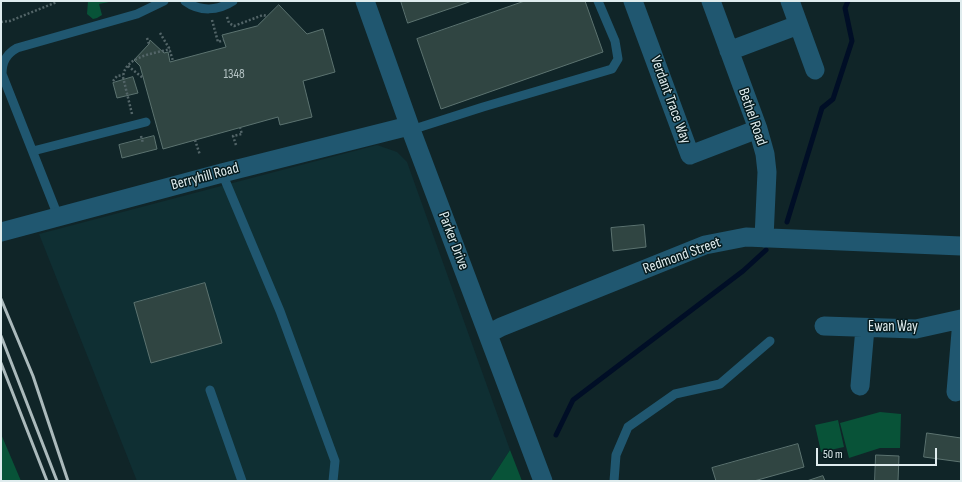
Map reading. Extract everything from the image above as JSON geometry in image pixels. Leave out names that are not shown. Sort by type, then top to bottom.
[{"type":"street","name":"Parker Drive","points":[[364,1],[410,128],[543,481]]},
{"type":"street","name":"Verdant Trace Way","points":[[633,1],[690,155],[758,130]]},
{"type":"street","name":"Bethel Road","points":[[710,1],[758,130],[765,154],[766,172],[764,238]]},
{"type":"street","points":[[790,1],[815,70]]},
{"type":"street","points":[[729,51],[798,25]]},
{"type":"street","name":"Berryhill Road","points":[[1,232],[222,172],[410,128]]},
{"type":"street","name":"Redmond Street","points":[[488,334],[501,327],[705,245],[732,239],[764,238],[961,246]]},
{"type":"street","name":"Ewan Way","points":[[824,326],[916,329],[961,319]]},
{"type":"street","points":[[860,386],[865,328]]},
{"type":"street","points":[[956,392],[961,332]]},
{"type":"lane","points":[[58,216],[2,74],[4,62],[10,51],[17,48],[137,14],[164,1]]},
{"type":"lane","points":[[185,1],[195,8],[205,10],[227,5],[233,1]]},
{"type":"lane","points":[[410,128],[612,69],[618,59],[615,41],[598,1]]},
{"type":"lane","points":[[33,151],[146,122]]},
{"type":"lane","points":[[222,172],[280,311],[335,461],[334,481]]},
{"type":"lane","points":[[614,481],[616,455],[628,427],[675,394],[720,384],[770,341]]},
{"type":"lane","points":[[210,390],[242,481]]},
{"type":"path","points":[[1,22],[10,21],[57,2]]},
{"type":"path","points":[[227,16],[229,23],[234,26],[263,15],[267,16]]},
{"type":"path","points":[[212,20],[218,42],[224,40]]},
{"type":"path","points":[[160,33],[170,49],[173,61]]},
{"type":"path","points":[[147,38],[149,44]]},
{"type":"path","points":[[133,117],[123,75],[133,60],[170,49]]},
{"type":"path","points":[[128,66],[143,78]]},
{"type":"path","points":[[114,81],[117,76],[123,75]]},
{"type":"path","points":[[236,145],[233,136],[242,134],[240,128]]},
{"type":"path","points":[[195,140],[200,155]]},
{"type":"shaded area","points":[[377,145],[397,152],[407,162],[510,450],[490,481],[137,481],[39,234]]},
{"type":"green space","points":[[88,1],[114,1],[99,4],[102,15],[93,19],[87,14]]},
{"type":"green space","points":[[880,412],[901,414],[900,448],[880,448],[849,458],[840,423]]},
{"type":"green space","points":[[838,420],[844,447],[821,452],[815,425]]},
{"type":"green space","points":[[1,434],[21,481],[1,481]]},
{"type":"green space","points":[[510,450],[522,481],[490,481]]},
{"type":"building","points":[[401,1],[472,1],[408,23]]},
{"type":"building","points":[[525,1],[585,1],[603,52],[441,109],[417,39]]},
{"type":"building","points":[[279,5],[307,34],[323,29],[335,72],[303,81],[312,117],[280,125],[278,117],[163,149],[140,66],[134,60],[149,44],[150,40],[164,53],[168,52],[170,62],[226,47],[222,35],[257,26]]},
{"type":"building","points":[[133,77],[138,93],[117,98],[113,83]]},
{"type":"building","points":[[154,136],[157,149],[122,158],[119,145]]},
{"type":"building","points":[[644,225],[646,247],[613,251],[611,228]]},
{"type":"building","points":[[205,283],[222,343],[151,363],[134,303]]},
{"type":"building","points":[[927,433],[961,438],[961,462],[924,457]]},
{"type":"building","points":[[798,444],[804,467],[754,481],[716,481],[712,468]]},
{"type":"building","points":[[876,455],[899,456],[898,481],[875,481]]},
{"type":"building","points":[[823,476],[825,481],[807,481]]},
{"type":"waterway","points":[[787,222],[822,108],[833,99],[852,41],[845,8],[848,1]]},
{"type":"waterway","points":[[556,435],[573,400],[743,271],[766,250]]},
{"type":"railway","points":[[1,299],[33,376],[68,481]]},
{"type":"railway","points":[[1,336],[57,481]]},
{"type":"railway","points":[[1,363],[47,481]]}]
